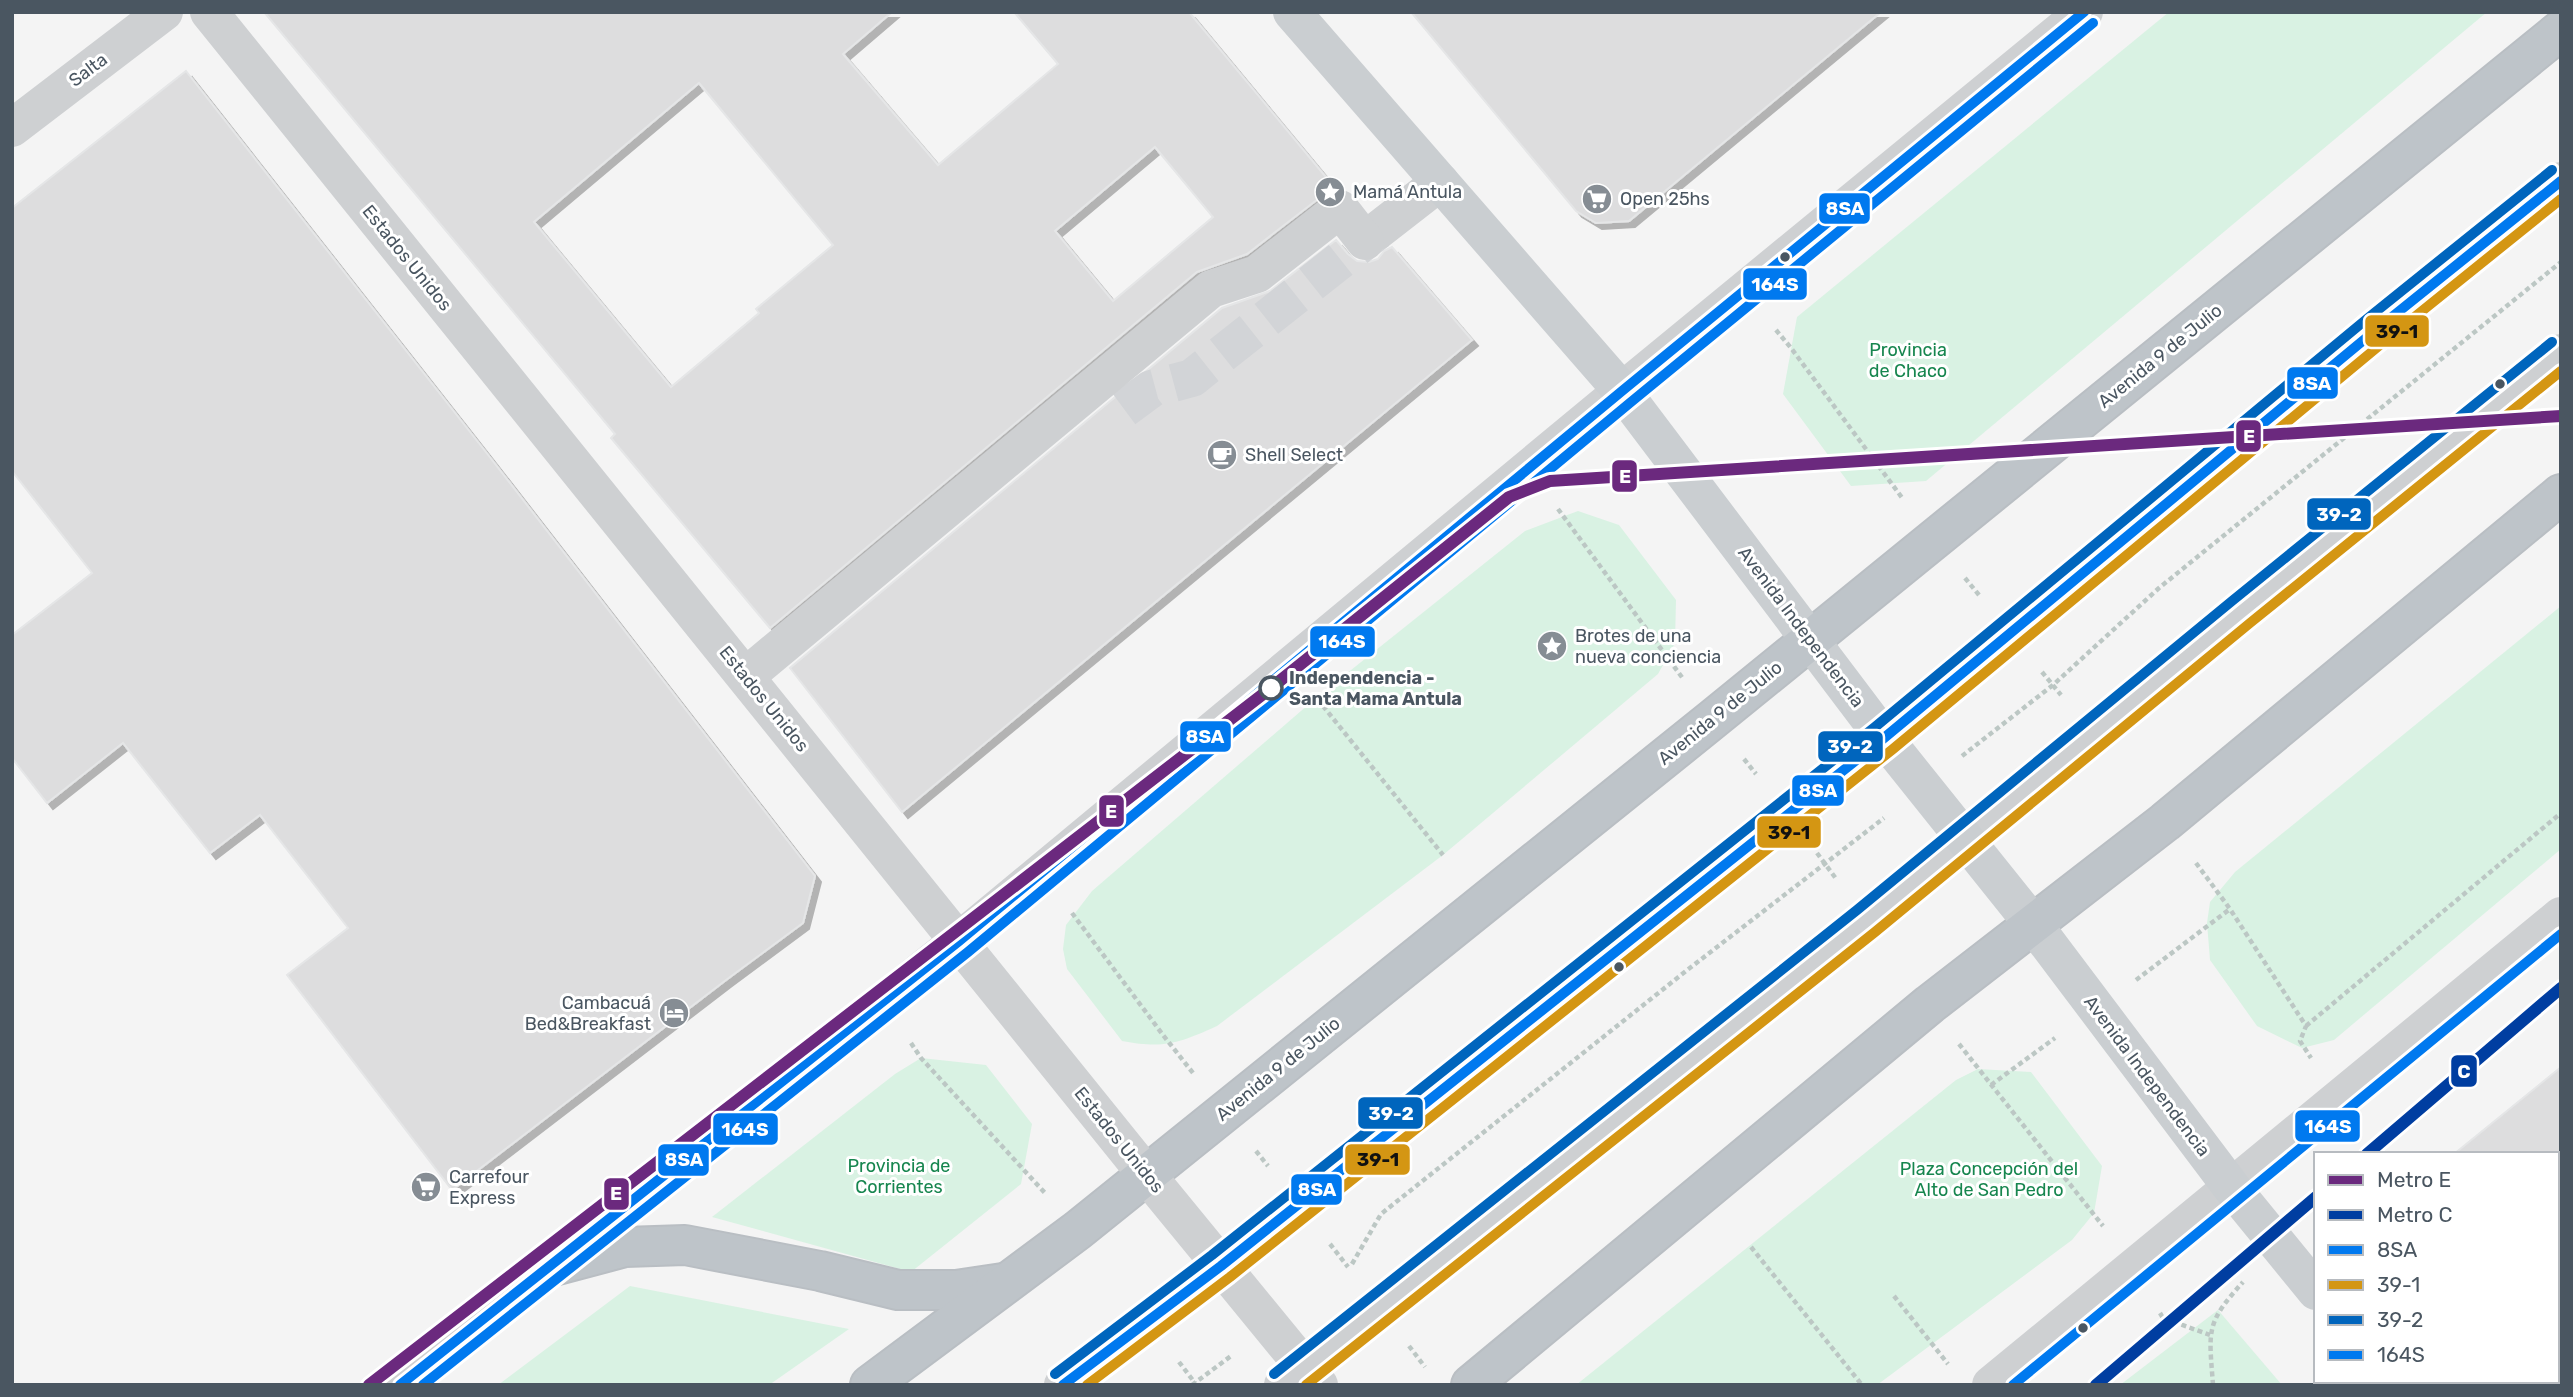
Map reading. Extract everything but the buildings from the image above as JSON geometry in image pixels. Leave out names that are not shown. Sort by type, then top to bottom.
[{"type":"highway","name":"Avenida 9 de Julio","points":[[870,1385],[1078,1230],[1811,640],[2561,30]]},
{"type":"highway","points":[[1471,1385],[1930,1004],[2165,822],[2561,494]]},
{"type":"highway","points":[[550,1267],[625,1247],[685,1245],[820,1271],[898,1290],[956,1290],[1008,1282]]},
{"type":"main road","name":"Avenida Independencia","points":[[1292,12],[1622,391],[1884,738],[2033,925],[2232,1188],[2314,1289]]},
{"type":"street","name":"Salta","points":[[12,128],[164,12]]},
{"type":"street","name":"Estados Unidos","points":[[209,12],[1270,1326],[1302,1379]]},
{"type":"street","points":[[400,1385],[959,942],[1622,391],[2084,12]]},
{"type":"street","points":[[1063,1385],[1222,1266],[1884,738],[2366,338],[2561,181]]},
{"type":"street","points":[[746,677],[1211,289],[1257,274],[1340,209],[1371,236],[1440,182]]},
{"type":"street","points":[[1302,1379],[1378,1308],[1866,921],[2561,353]]},
{"type":"street","points":[[1973,1380],[2232,1188],[2561,916]]},
{"type":"path","points":[[1338,1276],[1349,1268],[1381,1214],[1686,971],[2053,685],[2159,589],[2561,262]]},
{"type":"path","points":[[1742,293],[1791,348],[1933,539],[2092,734]]},
{"type":"path","points":[[1317,698],[1443,855]]},
{"type":"path","points":[[2337,1100],[2300,1041],[2306,1026],[2561,813]]},
{"type":"path","points":[[2165,822],[2230,909],[2306,1026]]},
{"type":"path","points":[[2213,1385],[2210,1335],[2218,1310],[2276,1244]]},
{"type":"path","points":[[1751,1247],[1861,1385]]},
{"type":"path","points":[[1894,1296],[1973,1380]]},
{"type":"path","points":[[1192,1385],[1270,1326]]},
{"type":"green space","name":"Provincia de Chaco","points":[[2169,12],[2487,12],[1926,481],[1851,486],[1783,394],[1797,317]]},
{"type":"green space","points":[[1578,511],[1619,525],[1676,600],[1675,643],[1658,674],[1443,855],[1217,1026],[1171,1043],[1122,1041],[1067,969],[1063,949],[1066,925],[1092,891],[1316,698],[1525,531]]},
{"type":"green space","points":[[2561,606],[2561,849],[2334,1040],[2302,1048],[2257,1026],[2210,960],[2207,923],[2210,902],[2235,872]]},
{"type":"green space","name":"Provincia de Corrientes","points":[[921,1058],[986,1065],[1032,1124],[1021,1184],[911,1272],[712,1217],[895,1074]]},
{"type":"green space","name":"Plaza Concepción del Alto de San Pedro","points":[[1978,1069],[2031,1072],[2102,1166],[2094,1213],[2072,1240],[1877,1385],[1576,1385],[1956,1080]]},
{"type":"green space","points":[[630,1286],[849,1329],[769,1385],[498,1385]]},
{"type":"green space","points":[[2218,1310],[2282,1385],[2120,1385]]},
{"type":"tunnel","points":[[1124,409],[1151,389],[1192,378],[1377,231]]},
{"type":"metro line","name":"E","points":[[369,1385],[1271,688],[1509,497],[1550,481],[2561,416]]},
{"type":"metro line","name":"C","points":[[2369,1152],[2561,988]]},
{"type":"metro line","name":"C","points":[[2096,1385],[2314,1199]]},
{"type":"transit line","name":"8SA","points":[[400,1385],[959,941],[2084,12]]},
{"type":"transit line","name":"164S","points":[[423,1385],[968,952],[2093,23]]},
{"type":"transit line","name":"39-2","points":[[1055,1374],[1212,1255],[1875,727],[2368,318],[2552,170]]},
{"type":"transit line","name":"8SA","points":[[1063,1385],[1221,1266],[1884,738],[2377,329],[2561,181]]},
{"type":"transit line","name":"39-1","points":[[1087,1385],[1230,1277],[1893,749],[2386,340],[2561,199]]},
{"type":"transit line","name":"39-2","points":[[1274,1374],[1857,910],[2552,342]]},
{"type":"transit line","name":"39-1","points":[[1306,1385],[1875,932],[2561,371]]},
{"type":"transit line","name":"164S","points":[[2013,1385],[2561,934]]},
{"type":"place","name":"Mamá Antula","points":[[1330,192]]},
{"type":"place","name":"Open 25hs","points":[[1597,199]]},
{"type":"place","name":"Shell Select","points":[[1222,455]]},
{"type":"place","name":"Brotes de una nueva conciencia","points":[[1552,646]]},
{"type":"place","name":"Independencia - Santa Mama Antula","points":[[1271,688]]},
{"type":"place","name":"Cambacuá Bed&Breakfast","points":[[674,1013]]},
{"type":"place","name":"Carrefour Express","points":[[426,1187]]}]
